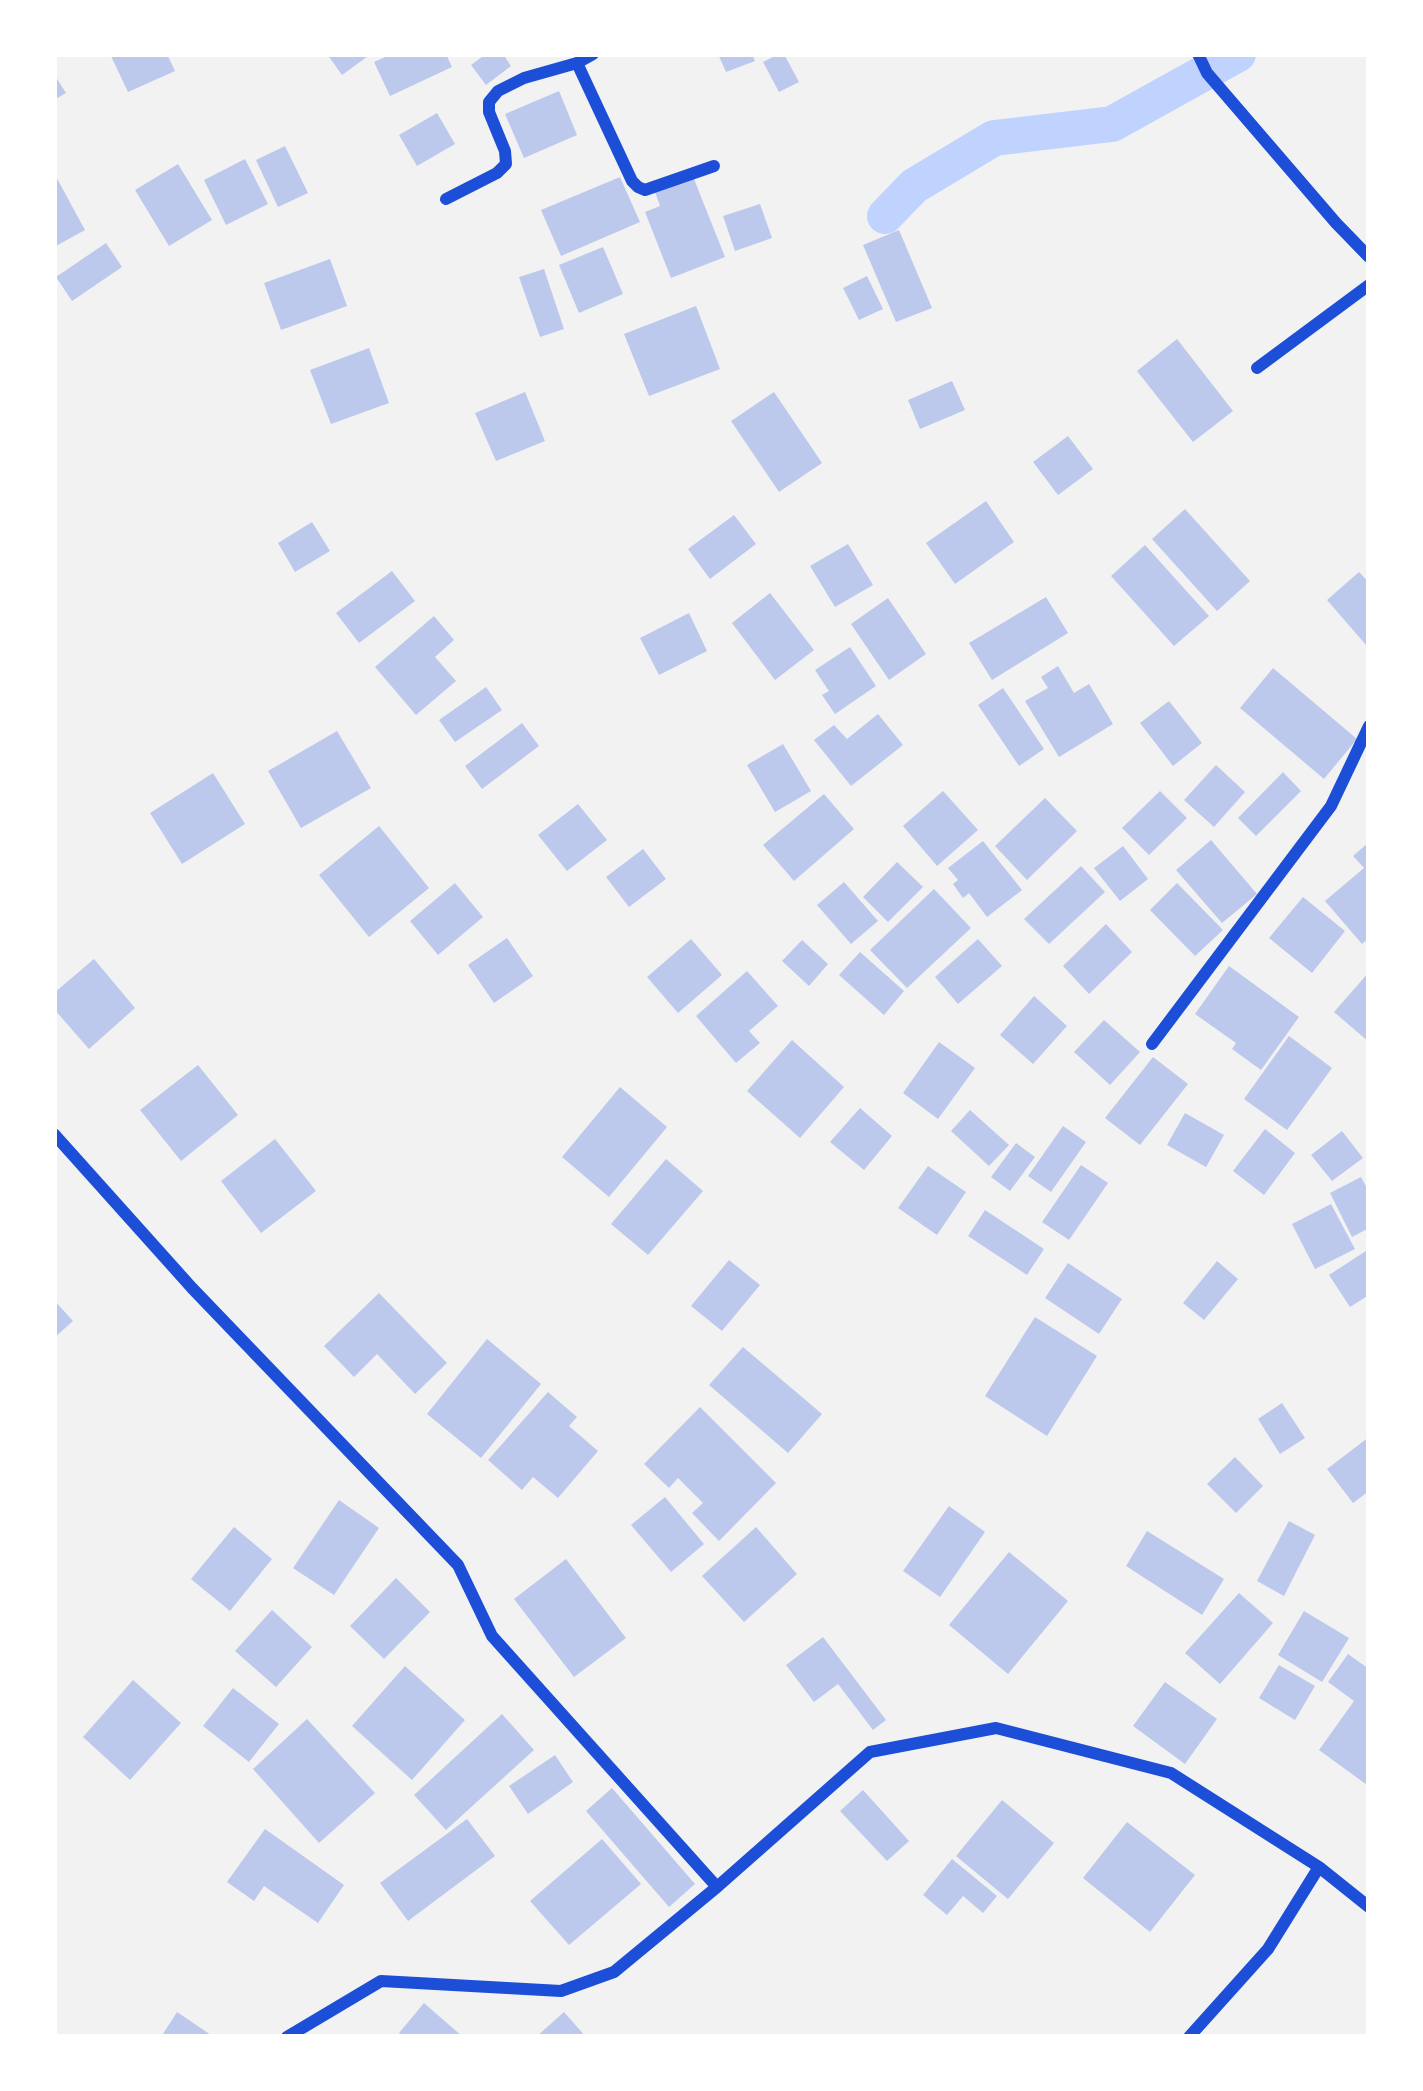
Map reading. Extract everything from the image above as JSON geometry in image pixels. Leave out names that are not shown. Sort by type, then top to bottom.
[{"type":"street","points":[[446,199],[506,164],[489,112],[497,91],[593,54]]},
{"type":"street","points":[[1198,54],[1207,73],[1369,257]]},
{"type":"street","points":[[577,64],[638,187],[645,190],[714,166]]},
{"type":"street","points":[[1257,368],[1369,285]]},
{"type":"street","points":[[1152,1044],[1330,806],[1369,727]]},
{"type":"street","points":[[54,1134],[192,1288],[458,1564],[492,1636],[717,1887]]},
{"type":"street","points":[[287,2037],[381,1981],[561,1991],[614,1972],[870,1752],[996,1728],[1171,1773],[1319,1867],[1369,1907]]},
{"type":"street","points":[[1189,2037],[1268,1949],[1319,1867]]},
{"type":"building","points":[[110,54],[167,54],[175,71],[128,92]]},
{"type":"building","points":[[327,54],[371,54],[342,75]]},
{"type":"building","points":[[392,54],[446,54],[452,67],[390,96],[374,62]]},
{"type":"building","points":[[486,54],[503,54],[511,66],[486,85],[471,65]]},
{"type":"building","points":[[718,54],[752,54],[755,61],[726,72]]},
{"type":"building","points":[[784,54],[799,82],[779,92],[763,62]]},
{"type":"building","points":[[54,74],[66,93],[54,100]]},
{"type":"building","points":[[559,91],[577,135],[524,158],[505,114]]},
{"type":"building","points":[[437,113],[455,144],[417,166],[399,135]]},
{"type":"building","points":[[285,146],[308,193],[278,207],[256,160]]},
{"type":"building","points":[[245,159],[268,204],[226,225],[204,180]]},
{"type":"building","points":[[178,164],[212,220],[169,246],[135,190]]},
{"type":"building","points":[[54,173],[85,230],[54,247]]},
{"type":"building","points":[[692,174],[725,257],[671,278],[645,212],[660,206],[654,189]]},
{"type":"building","points":[[620,177],[640,222],[561,256],[541,210]]},
{"type":"building","points":[[760,204],[772,238],[735,251],[723,216]]},
{"type":"building","points":[[899,230],[932,308],[896,322],[863,245]]},
{"type":"building","points":[[106,243],[122,267],[72,301],[56,277]]},
{"type":"building","points":[[603,247],[623,294],[579,313],[559,265]]},
{"type":"building","points":[[330,259],[347,306],[281,330],[264,283]]},
{"type":"building","points":[[544,269],[564,329],[540,337],[519,277]]},
{"type":"building","points":[[867,276],[883,309],[859,320],[843,288]]},
{"type":"building","points":[[696,306],[720,369],[649,396],[624,334]]},
{"type":"building","points":[[1177,339],[1233,411],[1193,442],[1137,371]]},
{"type":"building","points":[[369,348],[389,403],[331,424],[310,370]]},
{"type":"building","points":[[952,381],[965,410],[920,429],[908,400]]},
{"type":"building","points":[[525,392],[545,441],[496,461],[475,413]]},
{"type":"building","points":[[774,392],[822,463],[779,492],[731,421]]},
{"type":"building","points":[[1068,436],[1093,469],[1058,495],[1033,462]]},
{"type":"building","points":[[986,501],[1014,542],[955,584],[926,543]]},
{"type":"building","points":[[1185,509],[1250,581],[1217,611],[1152,539]]},
{"type":"building","points":[[734,515],[756,544],[710,579],[688,549]]},
{"type":"building","points":[[312,522],[330,551],[295,572],[278,543]]},
{"type":"building","points":[[848,544],[873,585],[835,607],[810,566]]},
{"type":"building","points":[[1145,545],[1209,616],[1174,646],[1111,576]]},
{"type":"building","points":[[392,571],[415,601],[359,643],[336,613]]},
{"type":"building","points":[[1359,572],[1369,583],[1366,645],[1327,600]]},
{"type":"building","points":[[770,593],[814,650],[775,680],[732,623]]},
{"type":"building","points":[[1046,597],[1068,633],[992,680],[969,643]]},
{"type":"building","points":[[888,598],[926,654],[889,680],[851,624]]},
{"type":"building","points":[[689,613],[707,651],[659,675],[640,638]]},
{"type":"building","points":[[434,616],[454,640],[435,657],[456,681],[416,715],[375,667]]},
{"type":"building","points":[[850,647],[876,686],[835,714],[822,695],[829,691],[815,670]]},
{"type":"building","points":[[1058,666],[1074,693],[1089,684],[1113,724],[1059,757],[1025,701],[1048,688],[1041,677]]},
{"type":"building","points":[[1273,668],[1357,739],[1324,779],[1240,708]]},
{"type":"building","points":[[486,687],[502,710],[455,742],[439,720]]},
{"type":"building","points":[[1003,688],[1044,749],[1019,766],[978,705]]},
{"type":"building","points":[[1169,701],[1202,743],[1173,766],[1140,723]]},
{"type":"building","points":[[878,714],[903,745],[851,786],[814,740],[834,725],[847,739]]},
{"type":"building","points":[[522,723],[539,746],[482,789],[465,766]]},
{"type":"building","points":[[337,731],[371,788],[301,828],[268,771]]},
{"type":"building","points":[[783,744],[811,791],[775,812],[747,765]]},
{"type":"building","points":[[1216,765],[1245,792],[1214,827],[1184,800]]},
{"type":"building","points":[[1283,772],[1301,791],[1256,836],[1238,818]]},
{"type":"building","points":[[213,773],[245,824],[182,864],[150,813]]},
{"type":"building","points":[[943,791],[978,830],[937,866],[903,826]]},
{"type":"building","points":[[1160,791],[1187,818],[1149,855],[1122,828]]},
{"type":"building","points":[[824,794],[854,829],[794,881],[763,845]]},
{"type":"building","points":[[1045,798],[1077,831],[1027,880],[995,846]]},
{"type":"building","points":[[578,804],[607,840],[567,871],[538,835]]},
{"type":"building","points":[[379,826],[429,888],[369,937],[319,875]]},
{"type":"building","points":[[1211,840],[1257,894],[1222,923],[1176,870]]},
{"type":"building","points":[[983,841],[1022,890],[987,917],[969,893],[963,898],[948,868]]},
{"type":"building","points":[[1369,842],[1369,938],[1362,944],[1325,901],[1364,868],[1353,856]]},
{"type":"building","points":[[1123,846],[1148,879],[1120,901],[1094,868]]},
{"type":"building","points":[[643,849],[666,879],[629,907],[606,877]]},
{"type":"building","points":[[897,862],[923,887],[888,922],[863,897]]},
{"type":"building","points":[[1081,866],[1105,892],[1049,944],[1024,919]]},
{"type":"building","points":[[844,882],[878,921],[851,944],[817,905]]},
{"type":"building","points":[[455,883],[483,917],[438,955],[410,921]]},
{"type":"building","points":[[1177,883],[1223,930],[1195,956],[1150,910]]},
{"type":"building","points":[[934,889],[971,928],[907,988],[870,950]]},
{"type":"building","points":[[1303,897],[1345,931],[1312,973],[1269,938]]},
{"type":"building","points":[[1106,924],[1132,952],[1089,994],[1063,966]]},
{"type":"building","points":[[507,938],[533,976],[494,1003],[468,965]]},
{"type":"building","points":[[691,939],[722,975],[678,1013],[647,977]]},
{"type":"building","points":[[978,939],[1002,966],[958,1004],[935,977]]},
{"type":"building","points":[[802,940],[828,964],[809,986],[782,961]]},
{"type":"building","points":[[860,952],[904,991],[884,1015],[839,975]]},
{"type":"building","points":[[94,959],[135,1008],[89,1049],[54,1009],[54,993]]},
{"type":"building","points":[[1229,966],[1299,1017],[1261,1070],[1232,1049],[1236,1043],[1195,1014]]},
{"type":"building","points":[[747,971],[778,1006],[749,1031],[760,1043],[736,1063],[696,1016]]},
{"type":"building","points":[[1369,972],[1369,1042],[1334,1012]]},
{"type":"building","points":[[1034,996],[1067,1026],[1033,1064],[1000,1035]]},
{"type":"building","points":[[1104,1020],[1140,1052],[1110,1085],[1074,1052]]},
{"type":"building","points":[[1289,1036],[1332,1068],[1287,1130],[1244,1099]]},
{"type":"building","points":[[792,1040],[844,1087],[800,1138],[747,1091]]},
{"type":"building","points":[[939,1042],[975,1068],[938,1119],[903,1093]]},
{"type":"building","points":[[1153,1057],[1188,1084],[1140,1145],[1105,1118]]},
{"type":"building","points":[[198,1065],[238,1115],[181,1161],[140,1110]]},
{"type":"building","points":[[620,1087],[667,1127],[609,1197],[562,1157]]},
{"type":"building","points":[[860,1108],[892,1136],[864,1170],[830,1142]]},
{"type":"building","points":[[970,1110],[1009,1145],[989,1166],[951,1131]]},
{"type":"building","points":[[1185,1113],[1224,1135],[1206,1167],[1167,1145]]},
{"type":"building","points":[[1063,1126],[1086,1142],[1051,1192],[1028,1176]]},
{"type":"building","points":[[1265,1129],[1295,1153],[1264,1195],[1233,1171]]},
{"type":"building","points":[[1342,1131],[1363,1158],[1332,1181],[1311,1155]]},
{"type":"building","points":[[275,1139],[316,1191],[261,1233],[221,1181]]},
{"type":"building","points":[[1016,1143],[1035,1157],[1010,1191],[991,1177]]},
{"type":"building","points":[[666,1159],[703,1191],[648,1255],[611,1224]]},
{"type":"building","points":[[1081,1165],[1108,1183],[1069,1240],[1042,1222]]},
{"type":"building","points":[[928,1166],[966,1192],[937,1235],[898,1208]]},
{"type":"building","points":[[1361,1177],[1369,1192],[1369,1228],[1352,1237],[1330,1193]]},
{"type":"building","points":[[1331,1204],[1355,1249],[1315,1269],[1292,1224]]},
{"type":"building","points":[[985,1210],[1044,1249],[1027,1275],[968,1236]]},
{"type":"building","points":[[1369,1249],[1369,1295],[1350,1307],[1329,1275]]},
{"type":"building","points":[[729,1260],[760,1285],[722,1331],[691,1306]]},
{"type":"building","points":[[1217,1261],[1238,1279],[1204,1320],[1183,1303]]},
{"type":"building","points":[[1068,1263],[1122,1299],[1099,1334],[1045,1298]]},
{"type":"building","points":[[379,1293],[447,1363],[415,1394],[377,1354],[354,1377],[324,1346]]},
{"type":"building","points":[[54,1300],[73,1321],[54,1338]]},
{"type":"building","points":[[1035,1317],[1097,1356],[1047,1436],[985,1396]]},
{"type":"building","points":[[487,1339],[541,1384],[481,1458],[427,1414]]},
{"type":"building","points":[[743,1347],[822,1414],[788,1453],[709,1385]]},
{"type":"building","points":[[548,1392],[577,1417],[569,1426],[598,1451],[558,1498],[533,1477],[522,1490],[488,1460]]},
{"type":"building","points":[[1282,1403],[1305,1438],[1280,1454],[1258,1419]]},
{"type":"building","points":[[700,1407],[776,1483],[719,1541],[692,1513],[703,1503],[678,1478],[669,1488],[644,1464]]},
{"type":"building","points":[[1369,1437],[1369,1491],[1353,1503],[1327,1469]]},
{"type":"building","points":[[1235,1457],[1263,1486],[1236,1513],[1207,1484]]},
{"type":"building","points":[[665,1497],[704,1544],[671,1572],[631,1525]]},
{"type":"building","points":[[339,1500],[379,1528],[334,1595],[293,1568]]},
{"type":"building","points":[[949,1506],[985,1532],[940,1597],[903,1571]]},
{"type":"building","points":[[1289,1521],[1315,1535],[1284,1596],[1257,1581]]},
{"type":"building","points":[[234,1527],[272,1559],[230,1611],[191,1579]]},
{"type":"building","points":[[756,1527],[797,1574],[744,1622],[702,1576]]},
{"type":"building","points":[[1147,1531],[1224,1579],[1202,1615],[1126,1566]]},
{"type":"building","points":[[1009,1552],[1068,1601],[1008,1674],[949,1625]]},
{"type":"building","points":[[566,1559],[626,1638],[574,1677],[514,1599]]},
{"type":"building","points":[[396,1578],[430,1612],[384,1659],[350,1626]]},
{"type":"building","points":[[1239,1593],[1273,1623],[1220,1684],[1185,1653]]},
{"type":"building","points":[[272,1610],[312,1647],[276,1687],[235,1651]]},
{"type":"building","points":[[1304,1611],[1349,1638],[1322,1682],[1278,1655]]},
{"type":"building","points":[[823,1637],[886,1720],[873,1730],[838,1684],[814,1702],[786,1665]]},
{"type":"building","points":[[1348,1654],[1369,1669],[1367,1785],[1319,1750],[1354,1701],[1328,1682]]},
{"type":"building","points":[[1279,1665],[1315,1686],[1295,1720],[1259,1698]]},
{"type":"building","points":[[405,1666],[465,1720],[412,1780],[352,1726]]},
{"type":"building","points":[[133,1680],[181,1723],[130,1780],[83,1737]]},
{"type":"building","points":[[1165,1682],[1217,1719],[1185,1764],[1133,1726]]},
{"type":"building","points":[[233,1688],[279,1724],[249,1762],[203,1726]]},
{"type":"building","points":[[502,1714],[534,1750],[446,1830],[414,1795]]},
{"type":"building","points":[[307,1719],[375,1793],[319,1843],[253,1769]]},
{"type":"building","points":[[555,1755],[573,1782],[528,1814],[509,1786]]},
{"type":"building","points":[[612,1788],[695,1884],[669,1907],[586,1811]]},
{"type":"building","points":[[863,1790],[909,1841],[887,1861],[840,1811]]},
{"type":"building","points":[[1002,1800],[1054,1843],[1008,1899],[956,1856]]},
{"type":"building","points":[[467,1819],[495,1856],[408,1921],[380,1883]]},
{"type":"building","points":[[1127,1822],[1195,1875],[1150,1932],[1083,1878]]},
{"type":"building","points":[[265,1829],[344,1885],[318,1923],[264,1886],[254,1901],[227,1882]]},
{"type":"building","points":[[602,1839],[641,1884],[569,1945],[530,1901]]},
{"type":"building","points":[[952,1859],[997,1896],[983,1913],[963,1896],[947,1915],[923,1895]]},
{"type":"building","points":[[424,2003],[463,2037],[404,2037],[399,2033]]},
{"type":"building","points":[[177,2012],[214,2037],[161,2037]]},
{"type":"building","points":[[564,2012],[586,2037],[536,2037]]},
{"type":"waterway","points":[[885,216],[914,186],[994,138],[1112,124],[1238,54]]}]
